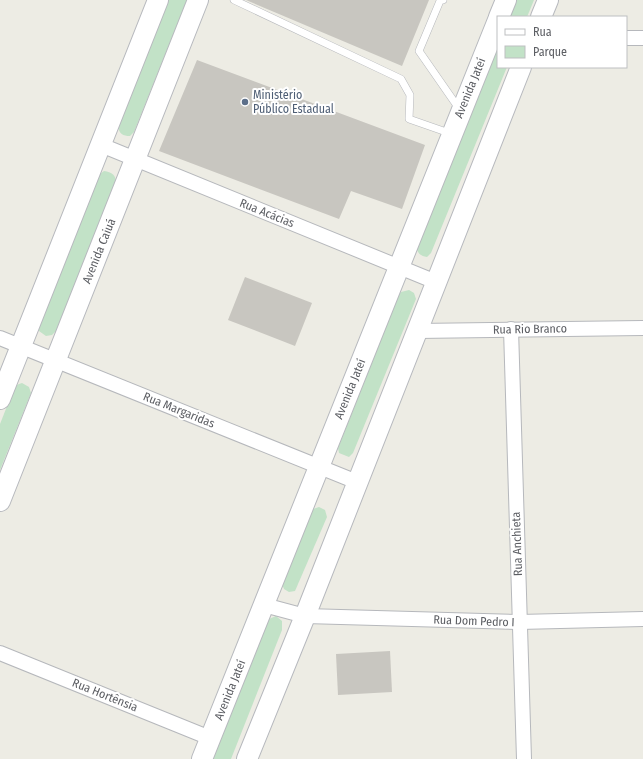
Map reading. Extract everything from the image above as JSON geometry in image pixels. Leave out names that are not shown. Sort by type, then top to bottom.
[{"type":"street","points":[[0,399],[158,0]]},
{"type":"street","name":"Avenida Caiuá","points":[[0,501],[198,0]]},
{"type":"street","name":"Avenida Jateí","points":[[499,16],[506,0]]},
{"type":"street","points":[[541,16],[548,0]]},
{"type":"street","name":"Avenida Jateí","points":[[202,759],[497,21]]},
{"type":"street","points":[[627,38],[643,38]]},
{"type":"street","points":[[247,759],[305,616],[521,68]]},
{"type":"street","name":"Rua Acácias","points":[[101,146],[436,282]]},
{"type":"street","name":"Rua Rio Branco","points":[[417,331],[643,328]]},
{"type":"street","name":"Rua Anchieta","points":[[510,330],[524,759]]},
{"type":"street","name":"Rua Margaridas","points":[[0,338],[357,482]]},
{"type":"street","name":"Rua Dom Pedro I","points":[[264,605],[305,616],[519,622],[643,619]]},
{"type":"street","name":"Rua Hortênsia","points":[[0,653],[210,738]]},
{"type":"lane","points":[[234,0],[401,79],[410,95],[409,119],[452,134]]},
{"type":"lane","points":[[442,0],[440,1],[419,51],[461,112]]},
{"type":"green space","points":[[167,0],[187,0],[134,132],[130,136],[125,136],[120,133],[118,126]]},
{"type":"green space","points":[[515,0],[534,0],[527,16],[508,16]]},
{"type":"green space","points":[[497,45],[497,68],[507,68],[431,253],[427,257],[423,256],[419,253],[416,247]]},
{"type":"green space","points":[[104,171],[113,174],[116,183],[56,331],[52,335],[46,336],[39,331],[39,326],[100,174]]},
{"type":"green space","points":[[409,290],[414,293],[416,299],[353,453],[349,457],[339,453],[338,448],[398,297],[401,292]]},
{"type":"green space","points":[[22,383],[29,387],[31,393],[0,470],[0,424],[15,386]]},
{"type":"green space","points":[[319,507],[325,510],[327,517],[295,591],[289,592],[284,589],[282,584],[313,509]]},
{"type":"green space","points":[[276,616],[282,621],[282,630],[231,759],[213,759],[269,619]]},
{"type":"building","points":[[246,0],[429,0],[402,66]]},
{"type":"building","name":"Ministério Público Estadual","points":[[197,60],[425,145],[402,209],[351,191],[339,219],[159,151]]},
{"type":"building","points":[[245,277],[312,303],[295,346],[228,320]]},
{"type":"building","points":[[390,651],[392,692],[338,695],[336,654]]},
{"type":"place","name":"Ministério Público Estadual","points":[[245,102]]}]
